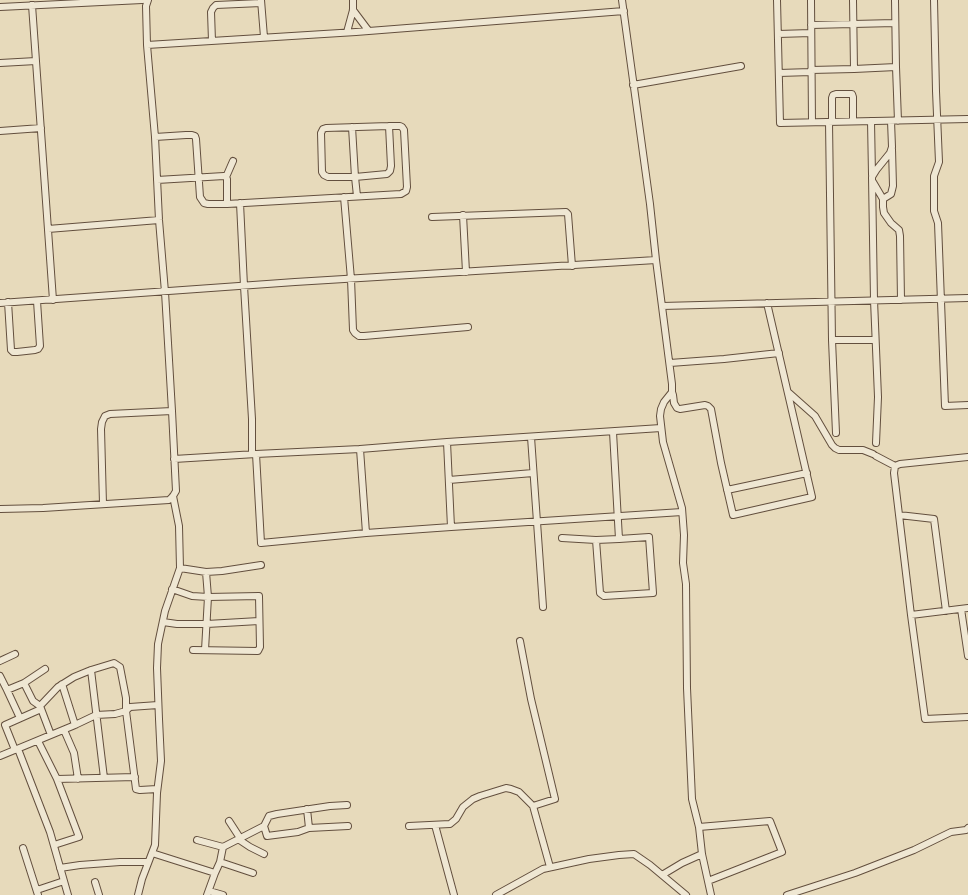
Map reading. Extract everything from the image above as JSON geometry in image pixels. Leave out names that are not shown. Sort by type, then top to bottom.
[{"type":"street","points":[[0,7],[142,0]]},
{"type":"street","points":[[0,509],[168,500],[176,491],[165,292],[159,220],[158,180],[147,45],[146,6],[148,0]]},
{"type":"street","points":[[347,32],[353,10],[353,0]]},
{"type":"street","points":[[622,0],[648,189],[674,403],[677,408],[680,409],[705,405],[711,409],[733,515],[812,497],[767,303]]},
{"type":"street","points":[[776,0],[780,123],[968,119]]},
{"type":"street","points":[[811,0],[812,122]]},
{"type":"street","points":[[853,0],[854,68]]},
{"type":"street","points":[[883,199],[891,194],[893,186],[892,147],[896,68],[895,0]]},
{"type":"street","points":[[934,0],[939,162],[934,176],[934,205],[938,223],[942,299],[944,406],[968,405]]},
{"type":"street","points":[[212,41],[211,12],[216,5],[261,2],[264,37]]},
{"type":"street","points":[[32,5],[53,300]]},
{"type":"street","points":[[353,10],[368,30]]},
{"type":"street","points":[[147,45],[347,32],[624,11]]},
{"type":"street","points":[[811,25],[895,23]]},
{"type":"street","points":[[778,34],[811,33]]},
{"type":"street","points":[[0,63],[36,61]]},
{"type":"street","points":[[633,85],[741,66]]},
{"type":"street","points":[[779,73],[854,68],[896,68]]},
{"type":"street","points":[[836,433],[831,302],[830,122],[833,95],[852,94],[853,121]]},
{"type":"street","points":[[871,121],[874,300],[878,397],[876,443]]},
{"type":"street","points":[[155,137],[186,135],[195,136],[200,197],[204,203],[227,204],[401,194],[406,191],[407,187],[404,130],[400,126],[389,126],[326,128],[323,129],[321,133],[322,172],[328,177],[387,174],[390,171],[391,166],[389,126]]},
{"type":"street","points":[[352,127],[354,176],[357,196]]},
{"type":"street","points":[[0,131],[41,128]]},
{"type":"street","points":[[872,179],[877,169],[890,153],[892,147]]},
{"type":"street","points":[[227,204],[226,176],[233,161]]},
{"type":"street","points":[[158,180],[226,176]]},
{"type":"street","points":[[872,179],[883,199],[884,213],[891,223],[899,230],[901,300]]},
{"type":"street","points":[[344,197],[351,279],[353,330],[359,336],[364,336],[468,327]]},
{"type":"street","points":[[240,203],[254,454],[261,543],[451,526],[682,512]]},
{"type":"street","points":[[432,216],[566,212],[568,214],[572,266]]},
{"type":"street","points":[[463,215],[466,272]]},
{"type":"street","points":[[48,229],[159,220]]},
{"type":"street","points":[[0,303],[656,260]]},
{"type":"street","points":[[662,306],[968,298]]},
{"type":"street","points":[[8,302],[11,350],[13,352],[17,352],[35,350],[40,346],[37,301]]},
{"type":"street","points":[[832,340],[876,340]]},
{"type":"street","points":[[670,362],[724,359],[779,353]]},
{"type":"street","points":[[672,392],[664,402],[660,416],[663,442],[682,508],[684,535],[683,563],[686,584],[686,688],[692,798],[711,895]]},
{"type":"street","points":[[788,392],[815,416],[832,445],[839,450],[863,450],[895,466],[900,464],[968,457]]},
{"type":"street","points":[[103,504],[101,428],[105,416],[110,414],[172,411]]},
{"type":"street","points":[[174,459],[360,449],[661,428]]},
{"type":"street","points":[[613,432],[619,539]]},
{"type":"street","points":[[531,437],[543,607]]},
{"type":"street","points":[[447,442],[451,526]]},
{"type":"street","points":[[360,449],[366,533]]},
{"type":"street","points":[[895,466],[894,473],[925,719],[968,717]]},
{"type":"street","points":[[449,480],[533,473]]},
{"type":"street","points":[[727,490],[807,473]]},
{"type":"street","points":[[138,895],[142,879],[155,845],[157,789],[161,761],[157,668],[158,644],[165,611],[180,568],[179,526],[173,496]]},
{"type":"street","points":[[899,515],[934,519],[946,611]]},
{"type":"street","points":[[562,538],[596,540],[649,537],[653,593],[604,596],[600,593],[596,540]]},
{"type":"street","points":[[180,568],[206,572],[261,565]]},
{"type":"street","points":[[205,650],[208,598],[206,572]]},
{"type":"street","points":[[172,589],[192,596],[208,598],[259,596],[260,647],[258,651],[192,650]]},
{"type":"street","points":[[911,615],[968,608]]},
{"type":"street","points":[[961,609],[968,656]]},
{"type":"street","points":[[163,622],[177,624],[207,624],[259,621]]},
{"type":"street","points":[[520,642],[531,699],[555,799],[532,806]]},
{"type":"street","points":[[0,661],[15,654]]},
{"type":"street","points":[[68,895],[54,845],[37,796],[5,725],[40,708],[58,687],[74,677],[90,670],[114,663],[120,667],[126,698],[126,711],[136,789],[157,789]]},
{"type":"street","points":[[7,690],[24,683],[45,669]]},
{"type":"street","points":[[90,670],[104,778]]},
{"type":"street","points":[[0,676],[20,718]]},
{"type":"street","points":[[24,683],[33,701],[40,708],[51,735]]},
{"type":"street","points":[[62,684],[76,725]]},
{"type":"street","points":[[0,756],[76,725],[96,715],[115,714],[126,711],[130,707],[158,705]]},
{"type":"street","points":[[64,730],[74,753],[78,779]]},
{"type":"street","points":[[38,741],[57,779],[79,837],[54,845]]},
{"type":"street","points":[[57,779],[135,777]]},
{"type":"street","points":[[409,826],[450,824],[456,820],[464,807],[473,799],[500,789],[511,789],[519,792],[532,806],[550,867]]},
{"type":"street","points":[[197,840],[223,847],[264,826],[269,816],[307,809],[347,805]]},
{"type":"street","points":[[307,809],[309,828]]},
{"type":"street","points":[[699,828],[770,821],[782,852],[708,881]]},
{"type":"street","points":[[229,822],[239,839],[250,847],[264,854]]},
{"type":"street","points":[[436,825],[454,895]]},
{"type":"street","points":[[264,826],[267,836],[298,832],[309,828],[348,826]]},
{"type":"street","points":[[787,895],[855,873],[914,850],[951,832],[967,831]]},
{"type":"street","points":[[223,847],[220,862],[208,893],[223,895]]},
{"type":"street","points":[[23,848],[38,893],[64,881]]},
{"type":"street","points":[[152,853],[215,873]]},
{"type":"street","points":[[496,895],[543,869],[619,854],[634,854],[686,895]]},
{"type":"street","points":[[662,875],[686,861],[702,854]]},
{"type":"street","points":[[60,868],[80,864],[148,862]]},
{"type":"street","points":[[220,862],[253,873]]},
{"type":"street","points":[[95,882],[99,895]]}]
